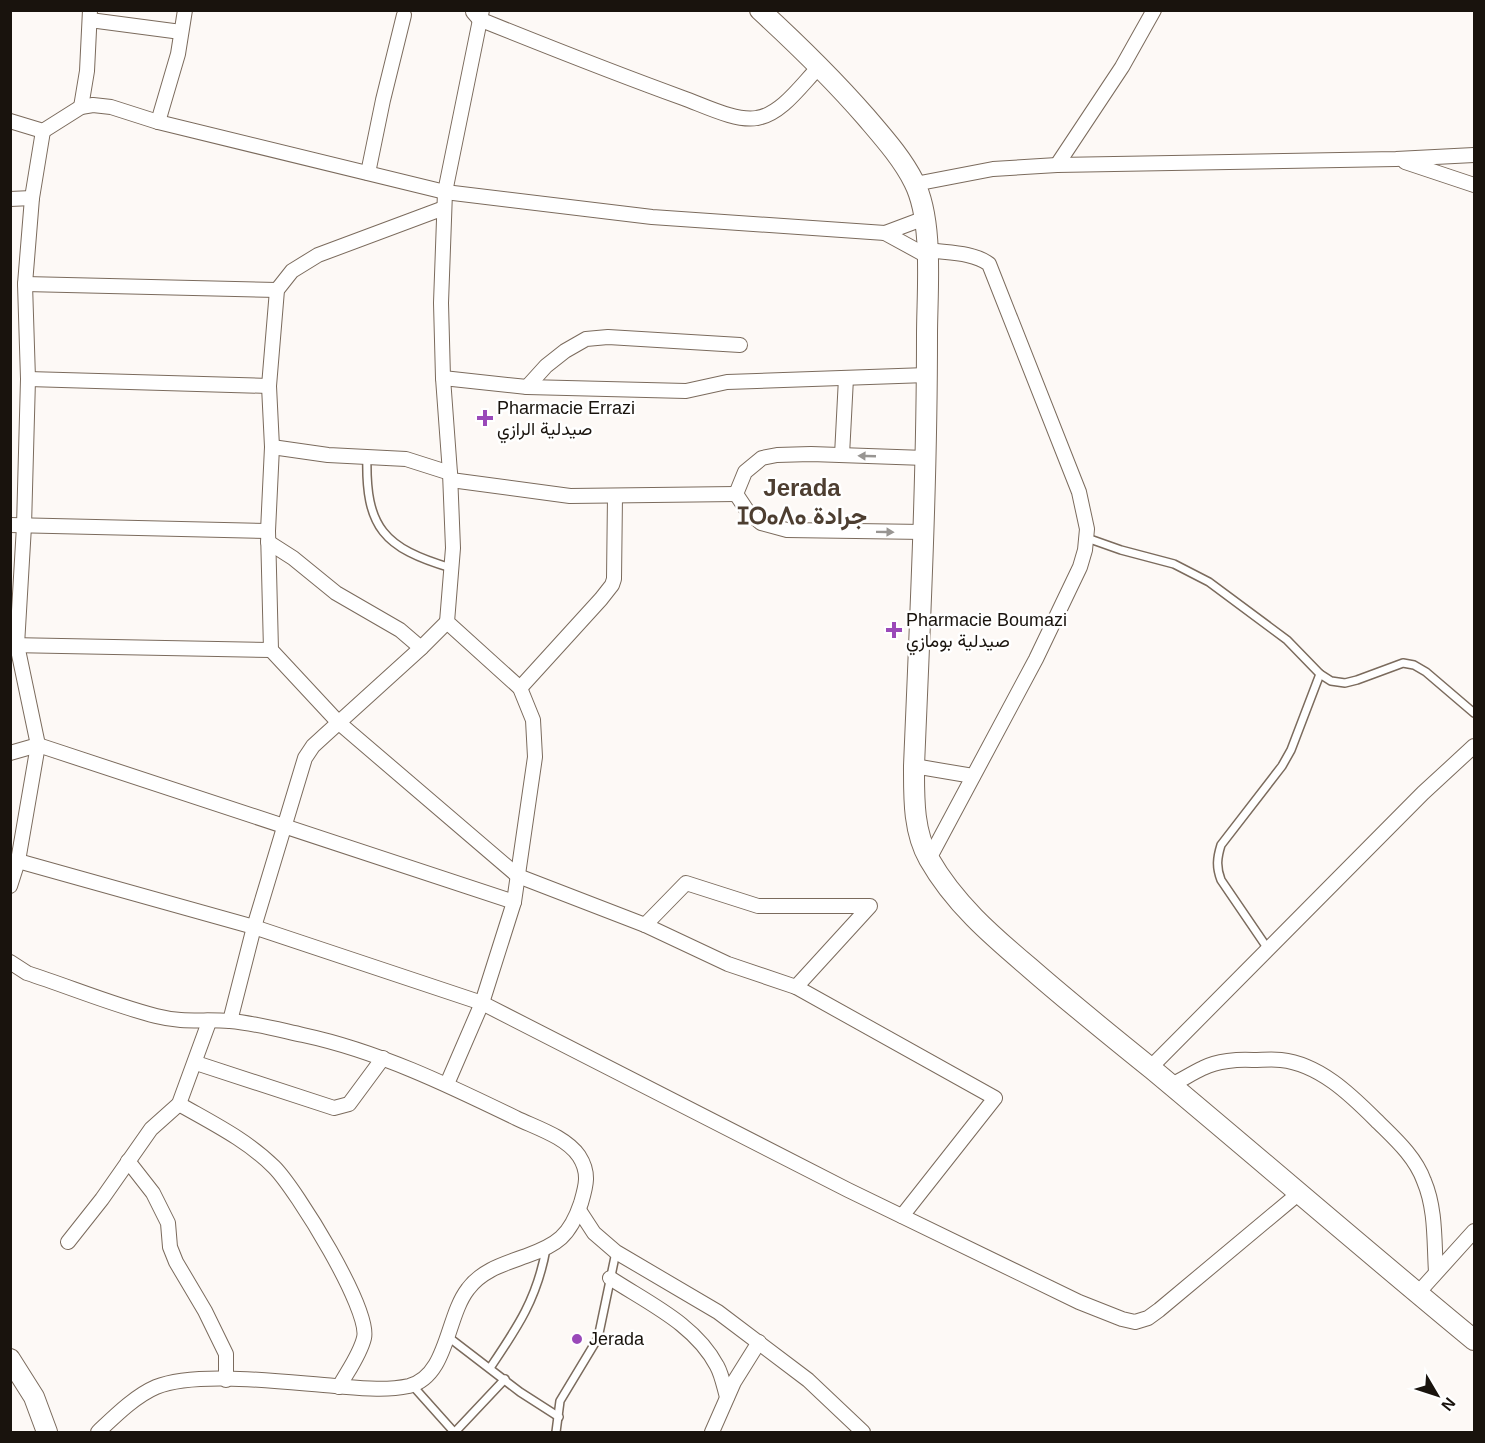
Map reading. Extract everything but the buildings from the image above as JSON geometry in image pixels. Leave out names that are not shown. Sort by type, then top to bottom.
[{"type":"main road","points":[[760,10],[819,67],[879,132],[902,162],[915,184],[925,218],[928,253],[924,532],[914,766],[915,804],[919,832],[929,859],[961,906],[982,927],[1072,1005],[1474,1340]]},
{"type":"main road","points":[[775,10],[784,32]]},
{"type":"main road","points":[[10,1359],[34,1397],[47,1432]]},
{"type":"street","points":[[158,123],[178,54],[185,10]]},
{"type":"street","points":[[1057,165],[1122,67],[1154,10]]},
{"type":"street","points":[[230,1021],[254,927],[305,758],[313,746],[338,722],[447,622],[453,548],[441,303],[444,208],[477,13],[644,84],[730,115],[747,118],[756,119],[771,114],[819,67]]},
{"type":"street","points":[[81,107],[87,71],[90,15],[181,32]]},
{"type":"street","points":[[368,173],[404,15]]},
{"type":"street","points":[[10,886],[18,861],[38,745],[14,645],[17,526],[28,379],[25,284],[32,198],[43,131],[81,107],[93,105],[111,106],[158,123],[445,192],[652,217],[885,233],[928,253],[971,256],[980,258],[989,264],[1079,492],[1088,530],[1086,550],[1036,659],[929,859]]},
{"type":"street","points":[[10,121],[43,131]]},
{"type":"street","points":[[915,184],[993,169],[1057,165],[1396,159],[1474,155]]},
{"type":"street","points":[[1396,159],[1474,185]]},
{"type":"street","points":[[10,199],[32,198]]},
{"type":"street","points":[[444,208],[318,255],[292,271],[277,290],[269,386],[272,447],[268,536],[271,650],[338,722],[518,876],[645,925],[728,964],[796,987],[995,1098],[902,1216]]},
{"type":"street","points":[[885,233],[925,218]]},
{"type":"street","points":[[25,284],[277,290]]},
{"type":"street","points":[[527,387],[546,366],[565,351],[586,339],[608,337],[740,345]]},
{"type":"street","points":[[443,378],[527,387],[686,391],[727,382],[927,375]]},
{"type":"street","points":[[842,455],[846,378]]},
{"type":"street","points":[[28,379],[269,386]]},
{"type":"street","points":[[272,447],[299,452],[406,459],[450,477],[570,496],[736,494]]},
{"type":"street","points":[[736,494],[745,472],[762,458],[788,455],[842,455],[925,458]]},
{"type":"street","points":[[736,494],[748,512],[761,523],[787,530],[924,532]]},
{"type":"street","points":[[520,688],[612,585],[615,496]]},
{"type":"street","points":[[17,526],[268,536],[336,593],[400,630],[421,648]]},
{"type":"street","points":[[447,622],[520,688],[533,720],[535,757],[514,902],[482,1003],[447,1084]]},
{"type":"street","points":[[14,645],[271,650]]},
{"type":"street","points":[[10,753],[38,745],[514,902]]},
{"type":"street","points":[[1150,1068],[1423,793],[1474,747]]},
{"type":"street","points":[[914,766],[974,776]]},
{"type":"street","points":[[18,861],[254,927],[482,1003],[902,1216],[1079,1302],[1122,1319],[1135,1322],[1148,1318],[1299,1194]]},
{"type":"street","points":[[645,925],[686,883],[758,906],[870,906],[796,987]]},
{"type":"street","points":[[10,962],[27,973],[156,1016],[186,1022],[230,1021],[306,1035],[383,1058],[447,1084],[568,1145],[580,1157],[586,1173],[586,1188],[579,1210],[556,1244],[499,1265],[481,1276],[468,1289],[461,1300],[433,1370],[426,1378],[412,1385],[385,1389],[191,1380],[156,1387],[139,1397],[98,1432]]},
{"type":"street","points":[[68,1242],[102,1199],[151,1129],[179,1104],[196,1063],[209,1022]]},
{"type":"street","points":[[196,1063],[334,1108],[349,1104],[383,1058]]},
{"type":"street","points":[[1171,1086],[1206,1066],[1241,1059],[1282,1060],[1304,1066],[1327,1077],[1372,1116],[1416,1164],[1425,1181],[1431,1205],[1436,1272]]},
{"type":"street","points":[[179,1104],[239,1139],[274,1167],[292,1190],[347,1279],[364,1321],[364,1337],[339,1387]]},
{"type":"street","points":[[129,1161],[153,1193],[168,1223],[170,1247],[176,1262],[205,1311],[226,1354],[226,1380]]},
{"type":"street","points":[[579,1210],[594,1233],[616,1252],[718,1312],[808,1380],[863,1432]]},
{"type":"street","points":[[1418,1293],[1474,1230]]},
{"type":"street","points":[[610,1278],[675,1320],[695,1336],[718,1369],[727,1397]]},
{"type":"street","points":[[712,1432],[727,1397],[759,1342]]},
{"type":"lane","points":[[367,456],[367,479],[373,515],[386,536],[399,547],[422,559],[451,568]]},
{"type":"lane","points":[[1087,538],[1173,564],[1209,582],[1287,640],[1320,674],[1331,681],[1345,683],[1403,663],[1414,665],[1426,672],[1474,713]]},
{"type":"lane","points":[[1268,949],[1221,879],[1217,859],[1221,845],[1282,766],[1291,750],[1320,674]]},
{"type":"lane","points":[[490,1368],[526,1311],[535,1292],[546,1249]]},
{"type":"lane","points":[[556,1432],[560,1401],[598,1338],[616,1252]]},
{"type":"lane","points":[[447,1336],[520,1392],[559,1417]]},
{"type":"lane","points":[[412,1385],[455,1432],[505,1379]]},
{"type":"place","name":"Pharmacie Errazi صيدلية الرازي","points":[[485,418]]},
{"type":"place","name":"Pharmacie Boumazi صيدلية بومازي","points":[[894,630]]},
{"type":"place","name":"Jerada","points":[[577,1339]]},
{"type":"district","name":"Jerada ⵊⵔⴰⴷⴰ جرادة","points":[[802,501]]}]
